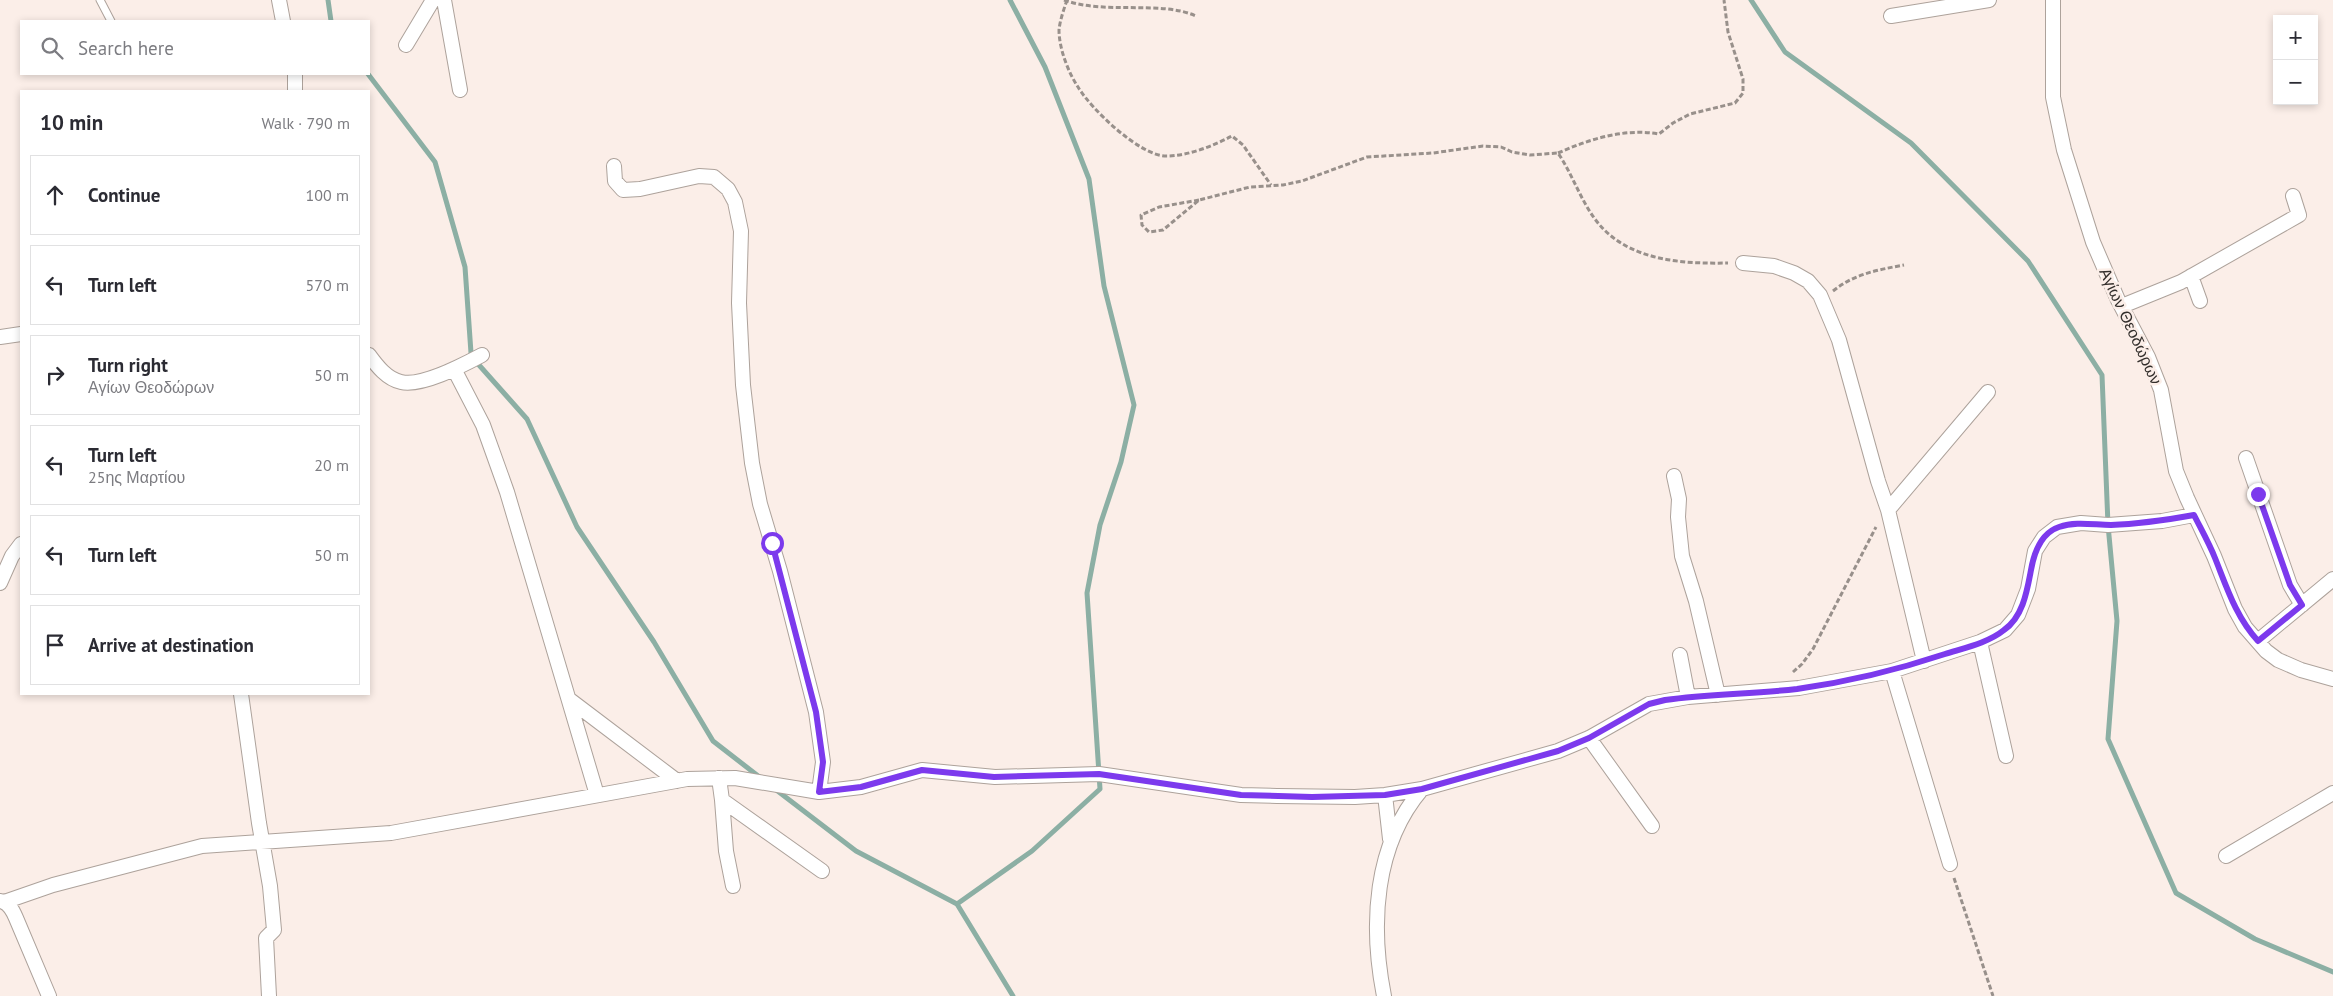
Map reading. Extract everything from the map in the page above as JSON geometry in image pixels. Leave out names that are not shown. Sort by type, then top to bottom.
[{"type":"street","points":[[279,0],[283,20]]},
{"type":"street","points":[[406,45],[434,0]]},
{"type":"street","points":[[444,0],[460,90]]},
{"type":"street","points":[[1891,16],[1989,0]]},
{"type":"street","name":"Αγίων Θεοδώρων","points":[[2053,0],[2053,97],[2057,123],[2092,242],[2148,357],[2161,390],[2176,471],[2194,515],[2214,556],[2235,609],[2245,627],[2278,660],[2301,670],[2333,679]]},
{"type":"street","points":[[295,75],[295,90]]},
{"type":"street","points":[[614,166],[615,181],[623,190],[640,189],[699,176],[714,177],[728,189],[735,202],[741,231],[739,303],[743,385],[752,462],[760,504],[780,571],[816,712],[823,762],[819,792]]},
{"type":"street","points":[[2122,306],[2145,298],[2190,276],[2299,215],[2292,196]]},
{"type":"street","points":[[1743,262],[1774,266],[1794,273],[1808,281],[1822,300],[1839,340],[1878,482],[1888,510],[1910,593],[1924,661]]},
{"type":"street","points":[[2190,276],[2200,301]]},
{"type":"street","points":[[0,336],[20,334]]},
{"type":"street","points":[[370,356],[391,378],[411,384],[454,369],[482,355]]},
{"type":"street","points":[[454,369],[483,425],[506,492],[597,795]]},
{"type":"street","points":[[1888,510],[1988,392]]},
{"type":"street","points":[[2246,458],[2290,585],[2302,605]]},
{"type":"street","points":[[1674,476],[1679,499],[1678,516],[1682,556],[1696,601],[1718,695]]},
{"type":"street","points":[[2,902],[53,885],[164,854],[202,846],[391,833],[677,781],[719,778],[760,781],[819,792],[861,787],[922,770],[994,777],[1099,774],[1241,795],[1312,797],[1385,795],[1422,789],[1520,763],[1589,738],[1649,704],[1688,697],[1780,690],[1892,670],[1980,642],[2005,630],[2018,615],[2028,589],[2035,551],[2044,537],[2057,528],[2081,523],[2108,525],[2162,521],[2194,515]]},
{"type":"street","points":[[0,583],[12,556],[20,545]]},
{"type":"street","points":[[2258,641],[2333,579]]},
{"type":"street","points":[[1980,642],[2006,756]]},
{"type":"street","points":[[1680,655],[1688,697]]},
{"type":"street","points":[[1892,670],[1950,864]]},
{"type":"street","points":[[241,695],[270,886],[274,930],[266,938],[269,996]]},
{"type":"street","points":[[570,700],[677,781]]},
{"type":"street","points":[[1589,738],[1652,826]]},
{"type":"street","points":[[719,778],[726,851],[733,886]]},
{"type":"street","points":[[1384,996],[1378,938],[1378,899],[1382,868],[1390,839],[1410,803],[1422,789]]},
{"type":"street","points":[[2226,856],[2333,793]]},
{"type":"street","points":[[1385,795],[1390,839]]},
{"type":"street","points":[[722,800],[822,871]]},
{"type":"street","points":[[2,902],[11,908],[49,996]]},
{"type":"lane","points":[[100,0],[110,20]]},
{"type":"path","points":[[1196,16],[1187,11],[1158,6],[1091,6],[1066,0],[1059,30],[1064,56],[1078,87],[1101,116],[1130,140],[1152,152],[1165,156],[1201,149],[1232,136],[1243,145],[1254,164],[1271,185]]},
{"type":"path","points":[[1199,200],[1163,230],[1149,232],[1142,225],[1141,215],[1149,210],[1199,200],[1226,192],[1302,181],[1367,157],[1433,153],[1483,146],[1501,147],[1512,152],[1530,155],[1558,153],[1587,142],[1620,133],[1644,132],[1659,134],[1672,123],[1690,114],[1735,103],[1743,93],[1743,79],[1728,32],[1724,0]]},
{"type":"path","points":[[1558,153],[1598,223],[1629,247],[1649,256],[1712,263],[1743,262]]},
{"type":"path","points":[[1822,300],[1852,278],[1875,270],[1904,265]]},
{"type":"path","points":[[1780,690],[1813,649],[1875,529],[1888,510]]},
{"type":"path","points":[[1950,864],[1993,996]]},
{"type":"waterway","points":[[328,0],[331,20]]},
{"type":"waterway","points":[[957,904],[1032,851],[1100,789],[1087,593],[1100,525],[1121,462],[1134,405],[1104,286],[1089,179],[1045,67],[1010,0]]},
{"type":"waterway","points":[[1751,0],[1785,52],[1911,143],[2028,261],[2102,375],[2108,525],[2117,621],[2108,739],[2176,893],[2255,939],[2333,972]]},
{"type":"waterway","points":[[369,75],[435,162],[465,267],[471,353]]},
{"type":"waterway","points":[[479,365],[527,419],[577,527],[654,642],[713,741],[762,779]]},
{"type":"waterway","points":[[775,789],[856,851],[957,904],[1013,996]]},
{"type":"route","points":[[772,543],[816,712],[823,762],[819,792],[861,787],[890,777],[922,770],[943,770],[994,777],[1099,774],[1241,795],[1354,797],[1385,795],[1422,789],[1520,763],[1558,751],[1589,738],[1649,704],[1665,700],[1799,688],[1892,670],[1980,642],[2005,630],[2018,615],[2028,589],[2035,551],[2044,537],[2057,528],[2069,525],[2081,523],[2108,525],[2162,521],[2194,515],[2214,556],[2235,609],[2245,627],[2258,641],[2302,605],[2290,585],[2258,494]]}]
